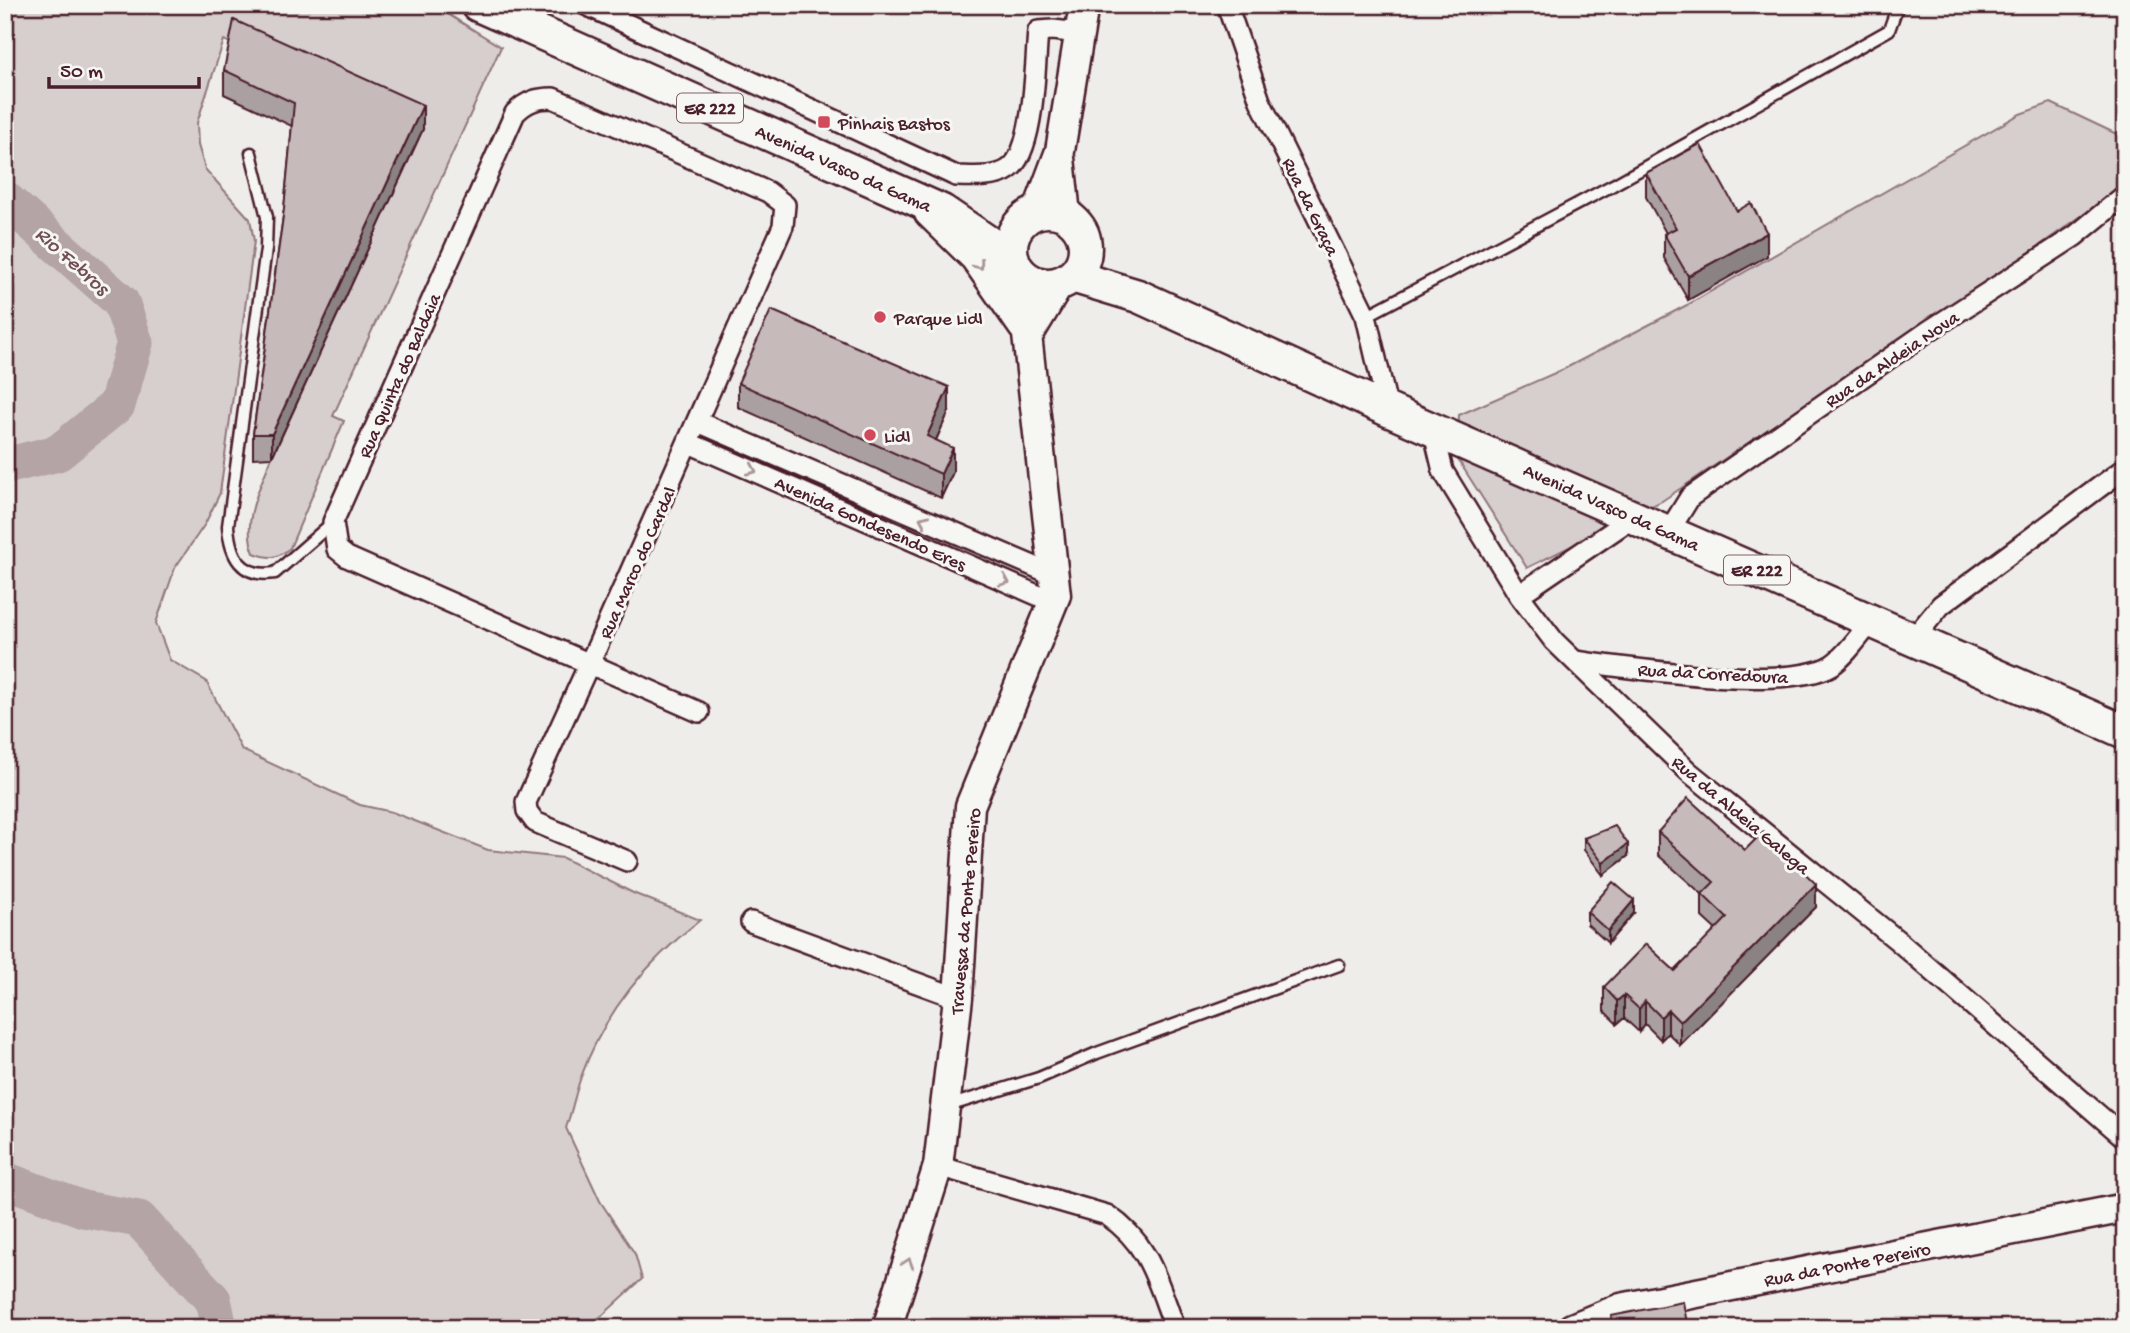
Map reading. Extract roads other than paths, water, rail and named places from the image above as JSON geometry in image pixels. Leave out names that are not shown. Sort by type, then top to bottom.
[{"type":"main road","name":"Avenida Vasco da Gama","points":[[478,5],[928,205],[1016,265],[1031,281],[1045,285],[1073,270],[1084,236],[1077,224],[1042,215],[989,219],[928,205]]},
{"type":"main road","points":[[1016,265],[1013,237],[1042,215]]},
{"type":"main road","name":"Avenida Vasco da Gama","points":[[1073,270],[1138,296],[1388,410],[2125,732]]},
{"type":"street","points":[[586,5],[956,176],[984,176],[1010,169],[1028,134],[1038,32],[1054,30],[1079,33]]},
{"type":"street","points":[[1042,215],[1060,151],[1084,5]]},
{"type":"street","name":"Rua da Graça","points":[[1227,5],[1260,101],[1366,316],[1388,410]]},
{"type":"street","name":"Rua Quinta do Baldaia","points":[[333,522],[515,113],[524,103],[538,98],[553,98],[768,192],[785,205]]},
{"type":"street","name":"Rua da Aldeia Nova","points":[[1669,531],[1690,497],[1927,332],[2075,236],[2125,195]]},
{"type":"street","name":"Rua Marco do Cardal","points":[[627,862],[535,822],[527,811],[526,802],[689,443],[783,226],[785,205]]},
{"type":"street","points":[[928,205],[975,258],[1028,336],[1073,270]]},
{"type":"street","name":"Travessa da Ponte Pereiro","points":[[887,1328],[938,1166],[958,998],[970,806],[1054,589],[1028,336],[1016,265]]},
{"type":"street","name":"Avenida Gondesendo Eres","points":[[698,422],[1054,589]]},
{"type":"street","name":"Rua da Aldeia Galega","points":[[1433,429],[1443,471],[1519,595],[1554,641],[1689,772],[1897,940],[2125,1138]]},
{"type":"street","name":"Avenida Gondesendo Eres","points":[[689,443],[1054,589]]},
{"type":"street","points":[[1914,638],[1941,606],[2125,468]]},
{"type":"street","points":[[1519,595],[1635,516]]},
{"type":"street","points":[[333,522],[337,550],[347,557],[699,712]]},
{"type":"street","name":"Rua da Corredoura","points":[[1575,662],[1681,673],[1792,678],[1832,665],[1872,621]]},
{"type":"street","points":[[751,922],[958,998]]},
{"type":"street","points":[[938,1166],[1107,1215],[1145,1251],[1175,1328]]},
{"type":"street","name":"Rua da Ponte Pereiro","points":[[1572,1328],[1621,1308],[2125,1208]]},
{"type":"lane","points":[[1366,316],[1613,185],[1889,30],[1898,5]]},
{"type":"lane","points":[[251,153],[267,217],[266,249],[228,526],[229,546],[238,565],[251,572],[275,573],[333,522]]},
{"type":"lane","points":[[945,1107],[1039,1078],[1109,1048],[1339,965]]},
{"type":"waterway","name":"Rio Febros","points":[[5,199],[121,302],[135,343],[117,405],[58,453],[5,466]]},
{"type":"waterway","name":"Rio Febros","points":[[5,1180],[83,1209],[139,1219],[213,1300],[219,1328]]},
{"type":"place","name":"Pinhais Bastos","points":[[824,122]]},
{"type":"place","name":"Parque Lidl","points":[[880,317]]},
{"type":"place","name":"Lidl","points":[[870,435]]}]
